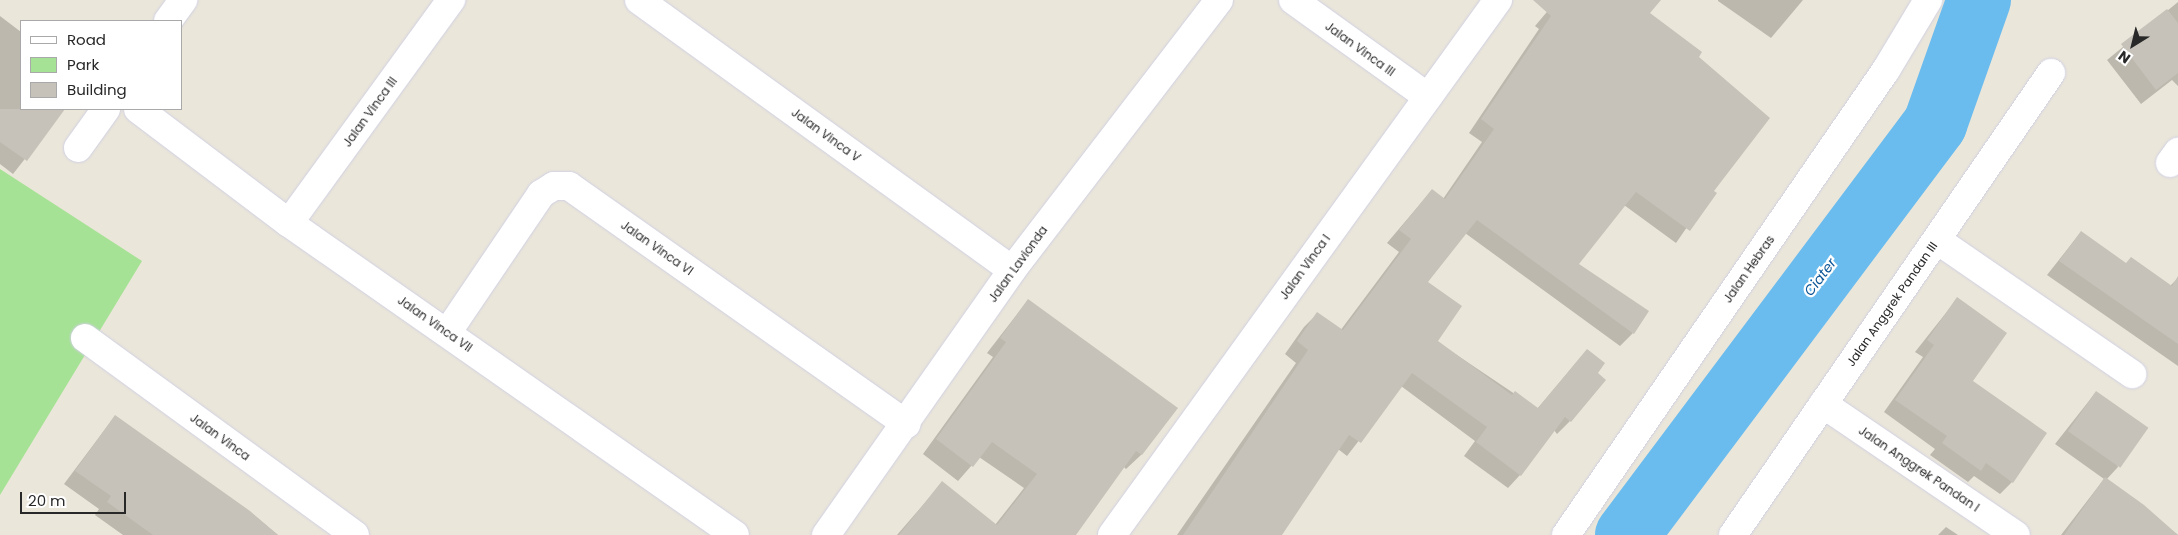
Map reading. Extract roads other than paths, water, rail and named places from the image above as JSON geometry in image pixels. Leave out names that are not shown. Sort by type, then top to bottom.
[{"type":"street","points":[[169,20],[183,0]]},
{"type":"street","name":"Jalan Vinca III","points":[[289,223],[452,0]]},
{"type":"street","name":"Jalan Vinca V","points":[[639,0],[1012,270]]},
{"type":"street","name":"Jalan Lavionda","points":[[826,535],[907,424],[1012,270],[1219,0]]},
{"type":"street","name":"Jalan Vinca III","points":[[1293,0],[1428,97]]},
{"type":"street","name":"Jalan Vinca I","points":[[1112,535],[1498,0]]},
{"type":"street","name":"Jalan Hebras","points":[[1566,535],[1886,70],[1928,0]]},
{"type":"street","name":"Jalan Anggrek Pandan III","points":[[1733,535],[2051,73]]},
{"type":"street","points":[[78,148],[105,110]]},
{"type":"street","name":"Jalan Vinca VII","points":[[139,110],[289,223],[735,535]]},
{"type":"street","name":"Jalan Vinca VI","points":[[447,333],[541,194],[554,186],[569,186],[907,424]]},
{"type":"street","points":[[1937,240],[2132,374]]},
{"type":"street","name":"Jalan Vinca","points":[[85,338],[355,535]]},
{"type":"street","name":"Jalan Anggrek Pandan I","points":[[1823,404],[2016,535]]},
{"type":"waterway","name":"Ciater","points":[[1627,535],[1935,124],[1979,0]]}]
